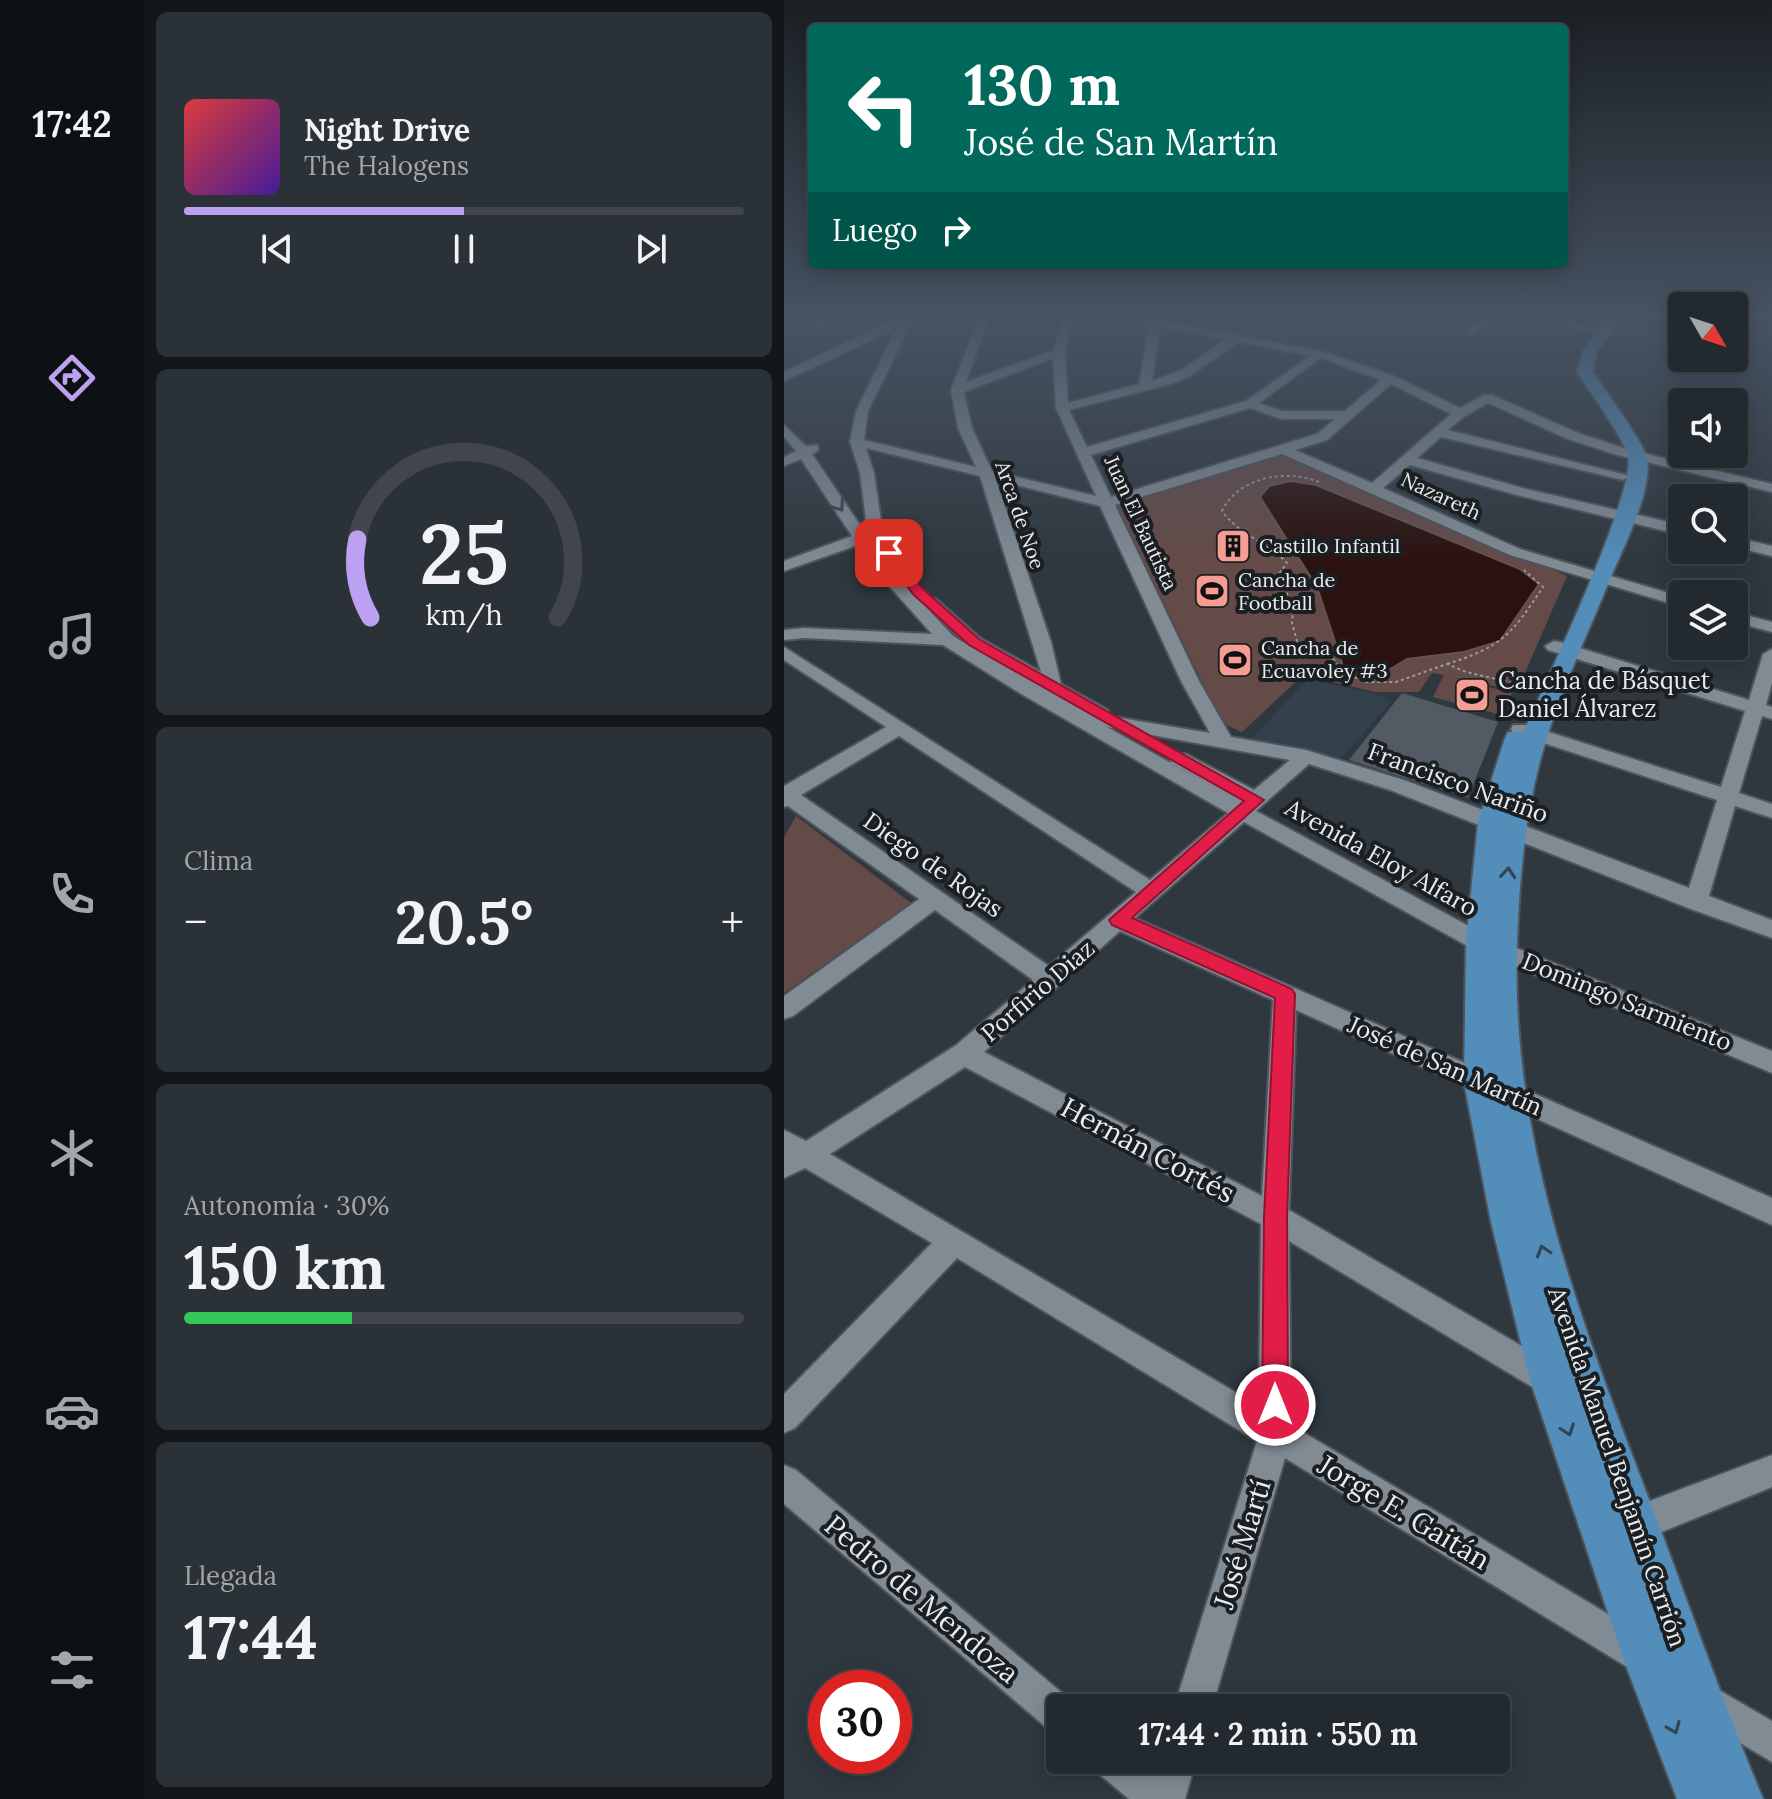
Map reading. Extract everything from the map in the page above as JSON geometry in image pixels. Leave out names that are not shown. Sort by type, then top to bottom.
[{"type":"main road","name":"Avenida Manuel Benjamín Carrión","points":[[1528,731],[1618,515],[1638,478],[1630,454],[1600,399]]},
{"type":"main road","name":"Avenida Manuel Benjamín Carrión","points":[[1618,515],[1623,476],[1630,454]]},
{"type":"main road","name":"Avenida Manuel Benjamín Carrión","points":[[1561,648],[1535,688],[1528,731],[1502,826],[1492,947],[1494,1088],[1536,1226],[1566,1381],[1620,1526],[1696,1695],[1738,1799]]},
{"type":"main road","name":"Avenida Manuel Benjamín Carrión","points":[[1620,1526],[1646,1658],[1702,1799]]},
{"type":"street","points":[[784,566],[862,532],[874,521],[867,473],[857,442],[862,411],[868,399]]},
{"type":"street","name":"Arca de Noe","points":[[959,399],[965,428],[987,475],[1042,642],[1053,686]]},
{"type":"street","name":"Juan El Bautista","points":[[1062,399],[1062,408],[1190,681],[1223,739]]},
{"type":"street","points":[[1062,408],[1098,399]]},
{"type":"street","points":[[1083,453],[1250,404],[1257,399]]},
{"type":"street","points":[[857,442],[1108,503],[1322,437],[1367,399]]},
{"type":"street","points":[[1431,399],[1460,413]]},
{"type":"street","points":[[1375,488],[1460,413],[1486,399]]},
{"type":"street","points":[[1490,399],[1573,436],[1630,454],[1772,488]]},
{"type":"street","points":[[1250,404],[1297,417],[1349,415]]},
{"type":"street","name":"Avenida Eloy Alfaro","points":[[784,417],[797,425],[808,450],[862,532],[879,565],[947,640],[1075,717],[1249,806]]},
{"type":"street","name":"Avenida Eloy Alfaro","points":[[784,429],[808,450]]},
{"type":"street","points":[[1438,432],[1623,476]]},
{"type":"street","name":"Nazareth","points":[[1282,449],[1515,552],[1668,598]]},
{"type":"street","points":[[784,462],[808,450]]},
{"type":"street","points":[[1408,460],[1668,527]]},
{"type":"street","name":"Avenida Eloy Alfaro","points":[[862,532],[918,591],[974,642],[1115,722],[1249,806],[1492,947]]},
{"type":"street","points":[[1748,547],[1771,556]]},
{"type":"street","points":[[1748,621],[1772,627]]},
{"type":"street","points":[[784,635],[804,633],[947,640]]},
{"type":"street","points":[[1561,648],[1764,710]]},
{"type":"street","points":[[784,652],[1151,891]]},
{"type":"street","points":[[1696,902],[1727,795],[1764,710],[1772,654]]},
{"type":"street","name":"Francisco Nariño","points":[[1075,717],[1223,739],[1306,756],[1397,785],[1772,929]]},
{"type":"street","points":[[785,796],[898,728]]},
{"type":"street","points":[[1528,731],[1772,811]]},
{"type":"street","name":"Porfirio Diaz","points":[[792,1154],[964,1054],[1306,756]]},
{"type":"street","name":"Diego de Rojas","points":[[785,796],[1051,980]]},
{"type":"street","points":[[784,1009],[935,899]]},
{"type":"street","name":"José de San Martín","points":[[1118,920],[1772,1212]]},
{"type":"street","name":"Domingo Sarmiento","points":[[1492,947],[1772,1062]]},
{"type":"street","name":"José Martí","points":[[1197,1694],[1275,1436],[1275,1217],[1285,994]]},
{"type":"street","name":"Hernán Cortés","points":[[964,1054],[1275,1217],[1566,1381]]},
{"type":"street","name":"Jorge E. Gaitán","points":[[792,1154],[954,1240],[1646,1658],[1696,1695],[1772,1743]]},
{"type":"street","points":[[784,1417],[954,1240]]},
{"type":"street","points":[[1620,1526],[1772,1471]]},
{"type":"street","name":"Pedro de Mendoza","points":[[784,1482],[1046,1703]]},
{"type":"street","points":[[1130,1774],[1159,1799]]},
{"type":"street","points":[[1165,1799],[1173,1774]]},
{"type":"path","points":[[1322,483],[1296,474],[1263,478],[1235,495],[1224,504],[1222,511],[1238,532],[1280,554],[1287,563],[1279,574],[1293,608],[1292,623],[1297,641],[1334,660],[1342,673],[1367,682],[1396,682],[1495,648],[1509,637],[1543,587],[1535,577],[1516,566]]},
{"type":"path","points":[[1447,664],[1466,672],[1535,688]]},
{"type":"shaded area","points":[[1283,454],[1567,576],[1517,691],[1446,676],[1512,693],[1501,715],[1433,697],[1444,675],[1432,673],[1419,692],[1375,692],[1303,675],[1242,732],[1222,723],[1117,506]]},
{"type":"shaded area","points":[[1291,481],[1316,485],[1520,569],[1539,584],[1500,641],[1464,652],[1407,659],[1387,671],[1343,666],[1317,587],[1260,497],[1269,486]]},
{"type":"shaded area","points":[[1308,679],[1392,701],[1340,759],[1251,739]]},
{"type":"shaded area","points":[[796,816],[911,903],[784,993],[784,838]]},
{"type":"building","points":[[1402,693],[1498,722],[1468,798],[1349,760]]},
{"type":"place","name":"Castillo Infantil","points":[[1233,546]]},
{"type":"place","name":"Cancha de Football","points":[[1212,591]]},
{"type":"place","name":"Cancha de Ecuavoley #3","points":[[1235,660]]},
{"type":"place","name":"Cancha de Básquet Daniel Álvarez","points":[[1472,695]]},
{"type":"route","points":[[889,553],[918,591],[974,642],[1256,800],[1118,920],[1285,994],[1275,1217],[1275,1405]]}]
